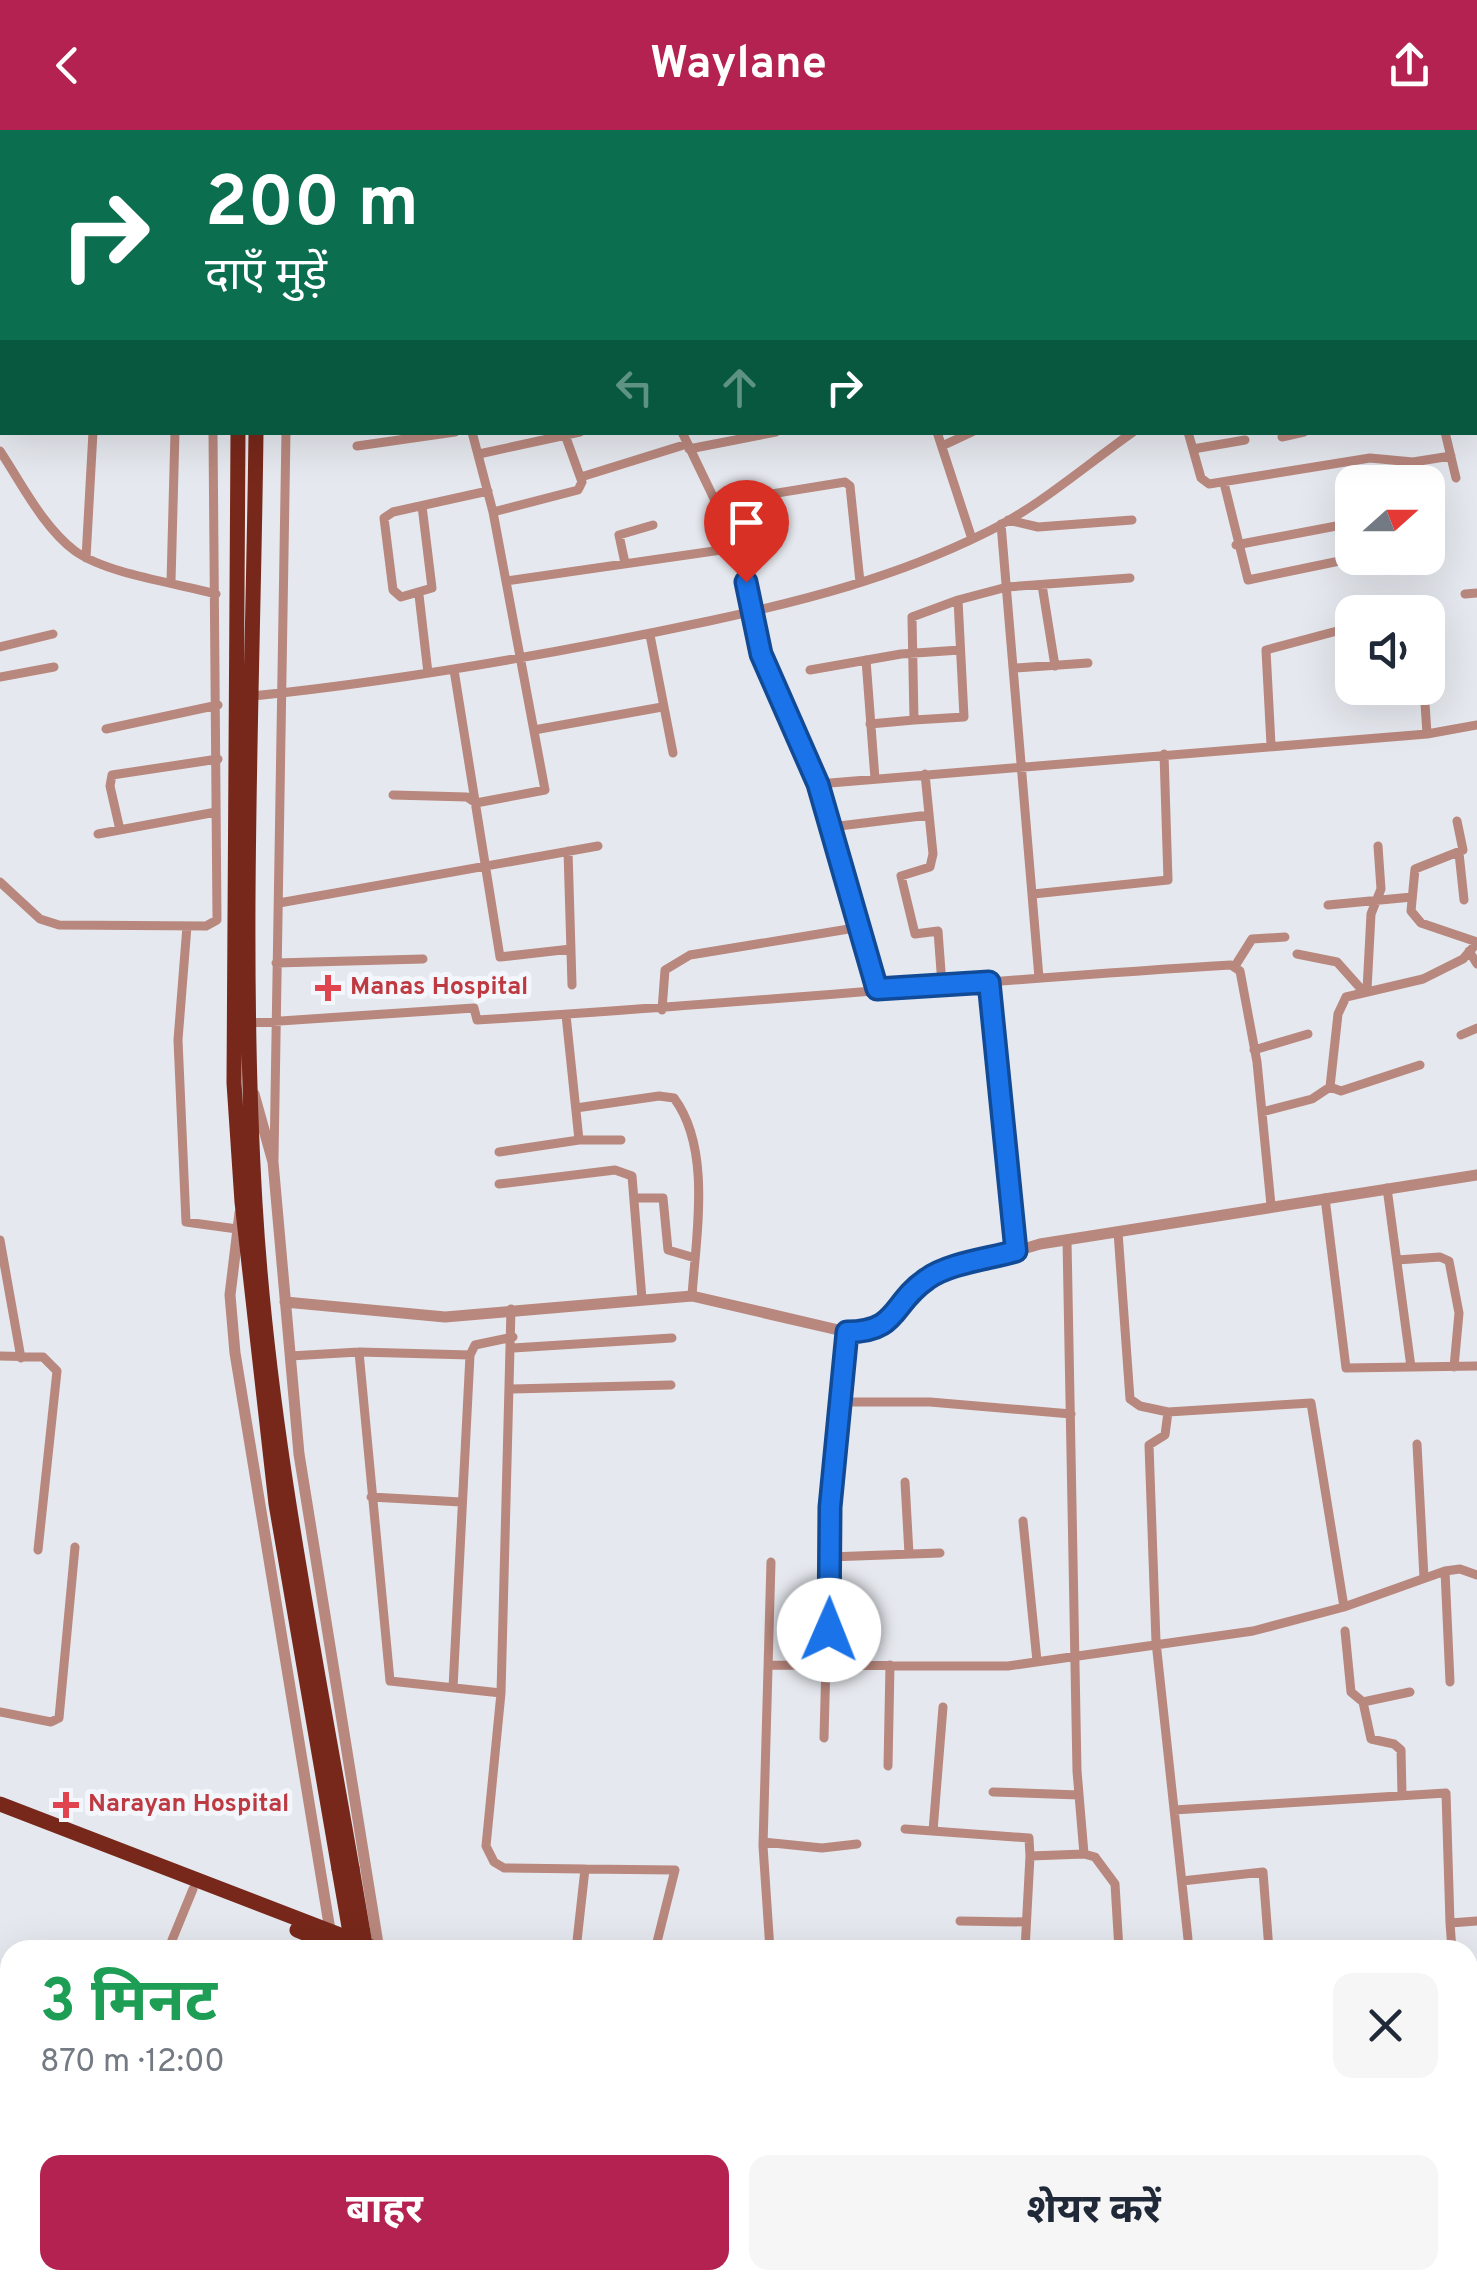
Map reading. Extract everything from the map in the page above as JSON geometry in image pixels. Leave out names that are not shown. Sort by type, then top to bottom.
[{"type":"highway","points":[[238,435],[234,1083],[242,1202],[276,1504],[345,1869],[363,1940]]},
{"type":"highway","points":[[256,435],[250,1023],[254,1202],[269,1360],[345,1869],[339,1940]]},
{"type":"highway","points":[[0,1804],[327,1940]]},
{"type":"highway","points":[[0,1813],[326,1940]]},
{"type":"street","points":[[86,558],[93,435]]},
{"type":"street","points":[[172,582],[176,435]]},
{"type":"street","points":[[212,435],[218,705],[216,923]]},
{"type":"street","points":[[286,435],[274,1162],[302,1473],[377,1940]]},
{"type":"street","points":[[357,446],[418,435]]},
{"type":"street","points":[[393,795],[466,797],[476,803],[545,790],[493,512],[473,435]]},
{"type":"street","points":[[478,454],[565,435],[581,478],[582,486],[572,493],[493,512]]},
{"type":"street","points":[[683,435],[734,548],[754,613],[761,654],[818,784],[877,989]]},
{"type":"street","points":[[581,478],[688,446],[757,435]]},
{"type":"street","points":[[939,435],[972,539]]},
{"type":"street","points":[[942,446],[966,435]]},
{"type":"street","points":[[253,696],[454,670],[650,635],[754,613],[860,582],[972,539],[1004,522],[1129,435]]},
{"type":"street","points":[[1189,435],[1204,483],[1224,484],[1370,458],[1413,462],[1451,456]]},
{"type":"street","points":[[1282,436],[1288,435]]},
{"type":"street","points":[[1446,435],[1456,478]]},
{"type":"street","points":[[1193,449],[1245,440]]},
{"type":"street","points":[[0,451],[60,537],[86,558],[216,594]]},
{"type":"street","points":[[716,503],[846,482],[851,493],[860,582]]},
{"type":"street","points":[[1224,484],[1236,545],[1248,580],[1335,562]]},
{"type":"street","points":[[422,506],[432,588],[419,595],[400,597],[393,590],[384,526],[388,514],[422,506],[488,492]]},
{"type":"street","points":[[1004,522],[1038,527],[1132,520]]},
{"type":"street","points":[[1004,522],[1039,978]]},
{"type":"street","points":[[625,564],[619,535],[654,525]]},
{"type":"street","points":[[1236,545],[1335,525]]},
{"type":"street","points":[[506,581],[734,548]]},
{"type":"street","points":[[914,720],[913,614],[1007,587],[1130,578]]},
{"type":"street","points":[[1042,584],[1055,666]]},
{"type":"street","points":[[419,595],[428,673]]},
{"type":"street","points":[[870,724],[964,717],[958,600]]},
{"type":"street","points":[[1271,746],[1266,650],[1335,632]]},
{"type":"street","points":[[0,647],[53,634]]},
{"type":"street","points":[[650,635],[673,753]]},
{"type":"street","points":[[810,670],[912,653],[960,650]]},
{"type":"street","points":[[866,660],[875,778]]},
{"type":"street","points":[[1014,668],[1088,664]]},
{"type":"street","points":[[0,676],[54,667]]},
{"type":"street","points":[[454,670],[488,863],[500,957],[571,949]]},
{"type":"street","points":[[106,729],[218,705]]},
{"type":"street","points":[[1425,705],[1427,734]]},
{"type":"street","points":[[534,730],[662,707]]},
{"type":"street","points":[[818,784],[1427,734],[1477,725]]},
{"type":"street","points":[[1033,894],[1168,880],[1164,754]]},
{"type":"street","points":[[120,830],[110,786],[112,776],[218,759]]},
{"type":"street","points":[[925,774],[933,854],[930,866],[900,876],[914,934],[938,931],[942,985]]},
{"type":"street","points":[[98,834],[216,812]]},
{"type":"street","points":[[832,827],[929,814]]},
{"type":"street","points":[[1457,821],[1464,846],[1459,853],[1420,864],[1414,873],[1414,919],[1474,945]]},
{"type":"street","points":[[279,903],[598,846]]},
{"type":"street","points":[[1364,990],[1370,914],[1381,888],[1378,846]]},
{"type":"street","points":[[568,851],[572,985]]},
{"type":"street","points":[[1459,853],[1464,900]]},
{"type":"street","points":[[0,882],[40,919],[59,925],[234,924]]},
{"type":"street","points":[[1328,904],[1412,897]]},
{"type":"street","points":[[186,926],[178,1040],[186,1222],[237,1230]]},
{"type":"street","points":[[662,1010],[665,970],[690,955],[861,927]]},
{"type":"street","points":[[1235,966],[1252,939],[1285,937]]},
{"type":"street","points":[[1474,945],[1477,964]]},
{"type":"street","points":[[1262,1112],[1312,1100],[1330,1087],[1340,1004],[1364,990],[1423,979],[1451,966],[1474,945]]},
{"type":"street","points":[[1297,954],[1337,962],[1364,990]]},
{"type":"street","points":[[276,963],[424,959]]},
{"type":"street","points":[[250,1023],[474,1008],[477,1020],[662,1010],[877,989],[1235,966],[1240,971],[1254,1050],[1271,1205]]},
{"type":"street","points":[[989,982],[1016,1251]]},
{"type":"street","points":[[566,1015],[579,1140]]},
{"type":"street","points":[[1461,1035],[1477,1028]]},
{"type":"street","points":[[1254,1050],[1308,1034]]},
{"type":"street","points":[[1330,1087],[1341,1091],[1420,1064]]},
{"type":"street","points":[[250,1080],[274,1162]]},
{"type":"street","points":[[576,1108],[659,1096],[674,1098],[692,1128],[698,1207],[692,1296]]},
{"type":"street","points":[[499,1152],[579,1140],[621,1140]]},
{"type":"street","points":[[499,1184],[626,1171],[636,1184],[642,1299]]},
{"type":"street","points":[[285,1302],[445,1317],[692,1296],[847,1332],[872,1332],[889,1322],[929,1277],[1016,1251],[1271,1205],[1477,1174]]},
{"type":"street","points":[[1387,1188],[1411,1367]]},
{"type":"street","points":[[636,1198],[663,1198],[668,1250],[694,1258]]},
{"type":"street","points":[[1325,1198],[1345,1364],[1368,1370],[1477,1366]]},
{"type":"street","points":[[242,1202],[230,1295],[235,1354],[338,1940]]},
{"type":"street","points":[[1118,1232],[1130,1399],[1140,1406],[1168,1412],[1311,1403],[1344,1607]]},
{"type":"street","points":[[0,1240],[22,1358]]},
{"type":"street","points":[[1068,1240],[1075,1655],[1084,1854]]},
{"type":"street","points":[[1396,1260],[1440,1257],[1449,1261],[1458,1313],[1452,1347],[1454,1366]]},
{"type":"street","points":[[512,1309],[501,1693],[488,1855],[504,1868],[675,1870],[658,1940]]},
{"type":"street","points":[[824,1738],[830,1557],[847,1332]]},
{"type":"street","points":[[453,1688],[470,1355],[476,1345],[672,1338]]},
{"type":"street","points":[[290,1356],[359,1352],[470,1355]]},
{"type":"street","points":[[359,1352],[390,1681],[501,1693]]},
{"type":"street","points":[[0,1356],[43,1357],[56,1370],[38,1550]]},
{"type":"street","points":[[512,1389],[671,1386]]},
{"type":"street","points":[[840,1402],[930,1402],[1070,1414]]},
{"type":"street","points":[[1168,1412],[1165,1435],[1148,1445],[1156,1642],[1188,1939]]},
{"type":"street","points":[[1417,1444],[1424,1578]]},
{"type":"street","points":[[906,1482],[909,1554]]},
{"type":"street","points":[[370,1497],[461,1502]]},
{"type":"street","points":[[1023,1520],[1037,1661]]},
{"type":"street","points":[[0,1712],[51,1722],[59,1718],[75,1547]]},
{"type":"street","points":[[830,1557],[940,1553]]},
{"type":"street","points":[[769,1940],[763,1842],[771,1562]]},
{"type":"street","points":[[771,1665],[1008,1666],[1254,1631],[1344,1607],[1446,1571],[1460,1569],[1477,1575]]},
{"type":"street","points":[[1446,1571],[1450,1682]]},
{"type":"street","points":[[1345,1630],[1351,1692],[1362,1702],[1371,1739],[1394,1744],[1401,1750],[1402,1794]]},
{"type":"street","points":[[888,1766],[890,1665]]},
{"type":"street","points":[[1362,1702],[1410,1692]]},
{"type":"street","points":[[933,1831],[943,1707]]},
{"type":"street","points":[[993,1792],[1079,1795]]},
{"type":"street","points":[[1174,1810],[1446,1794],[1451,1940]]},
{"type":"street","points":[[905,1829],[1029,1838],[1025,1940]]},
{"type":"street","points":[[763,1842],[822,1848],[857,1844]]},
{"type":"street","points":[[1030,1856],[1095,1857],[1114,1884],[1118,1940]]},
{"type":"street","points":[[577,1940],[585,1869]]},
{"type":"street","points":[[1182,1881],[1263,1872],[1268,1940]]},
{"type":"street","points":[[172,1940],[192,1889]]},
{"type":"street","points":[[960,1921],[1026,1922]]},
{"type":"street","points":[[1450,1923],[1477,1921]]},
{"type":"place","name":"Manas Hospital","points":[[328,988]]},
{"type":"place","name":"Narayan Hospital","points":[[66,1805]]},
{"type":"route","points":[[746,582],[761,654],[818,784],[840,848],[877,989],[989,982],[1016,1251],[929,1277],[889,1322],[872,1332],[847,1332],[830,1507],[829,1630]]}]
